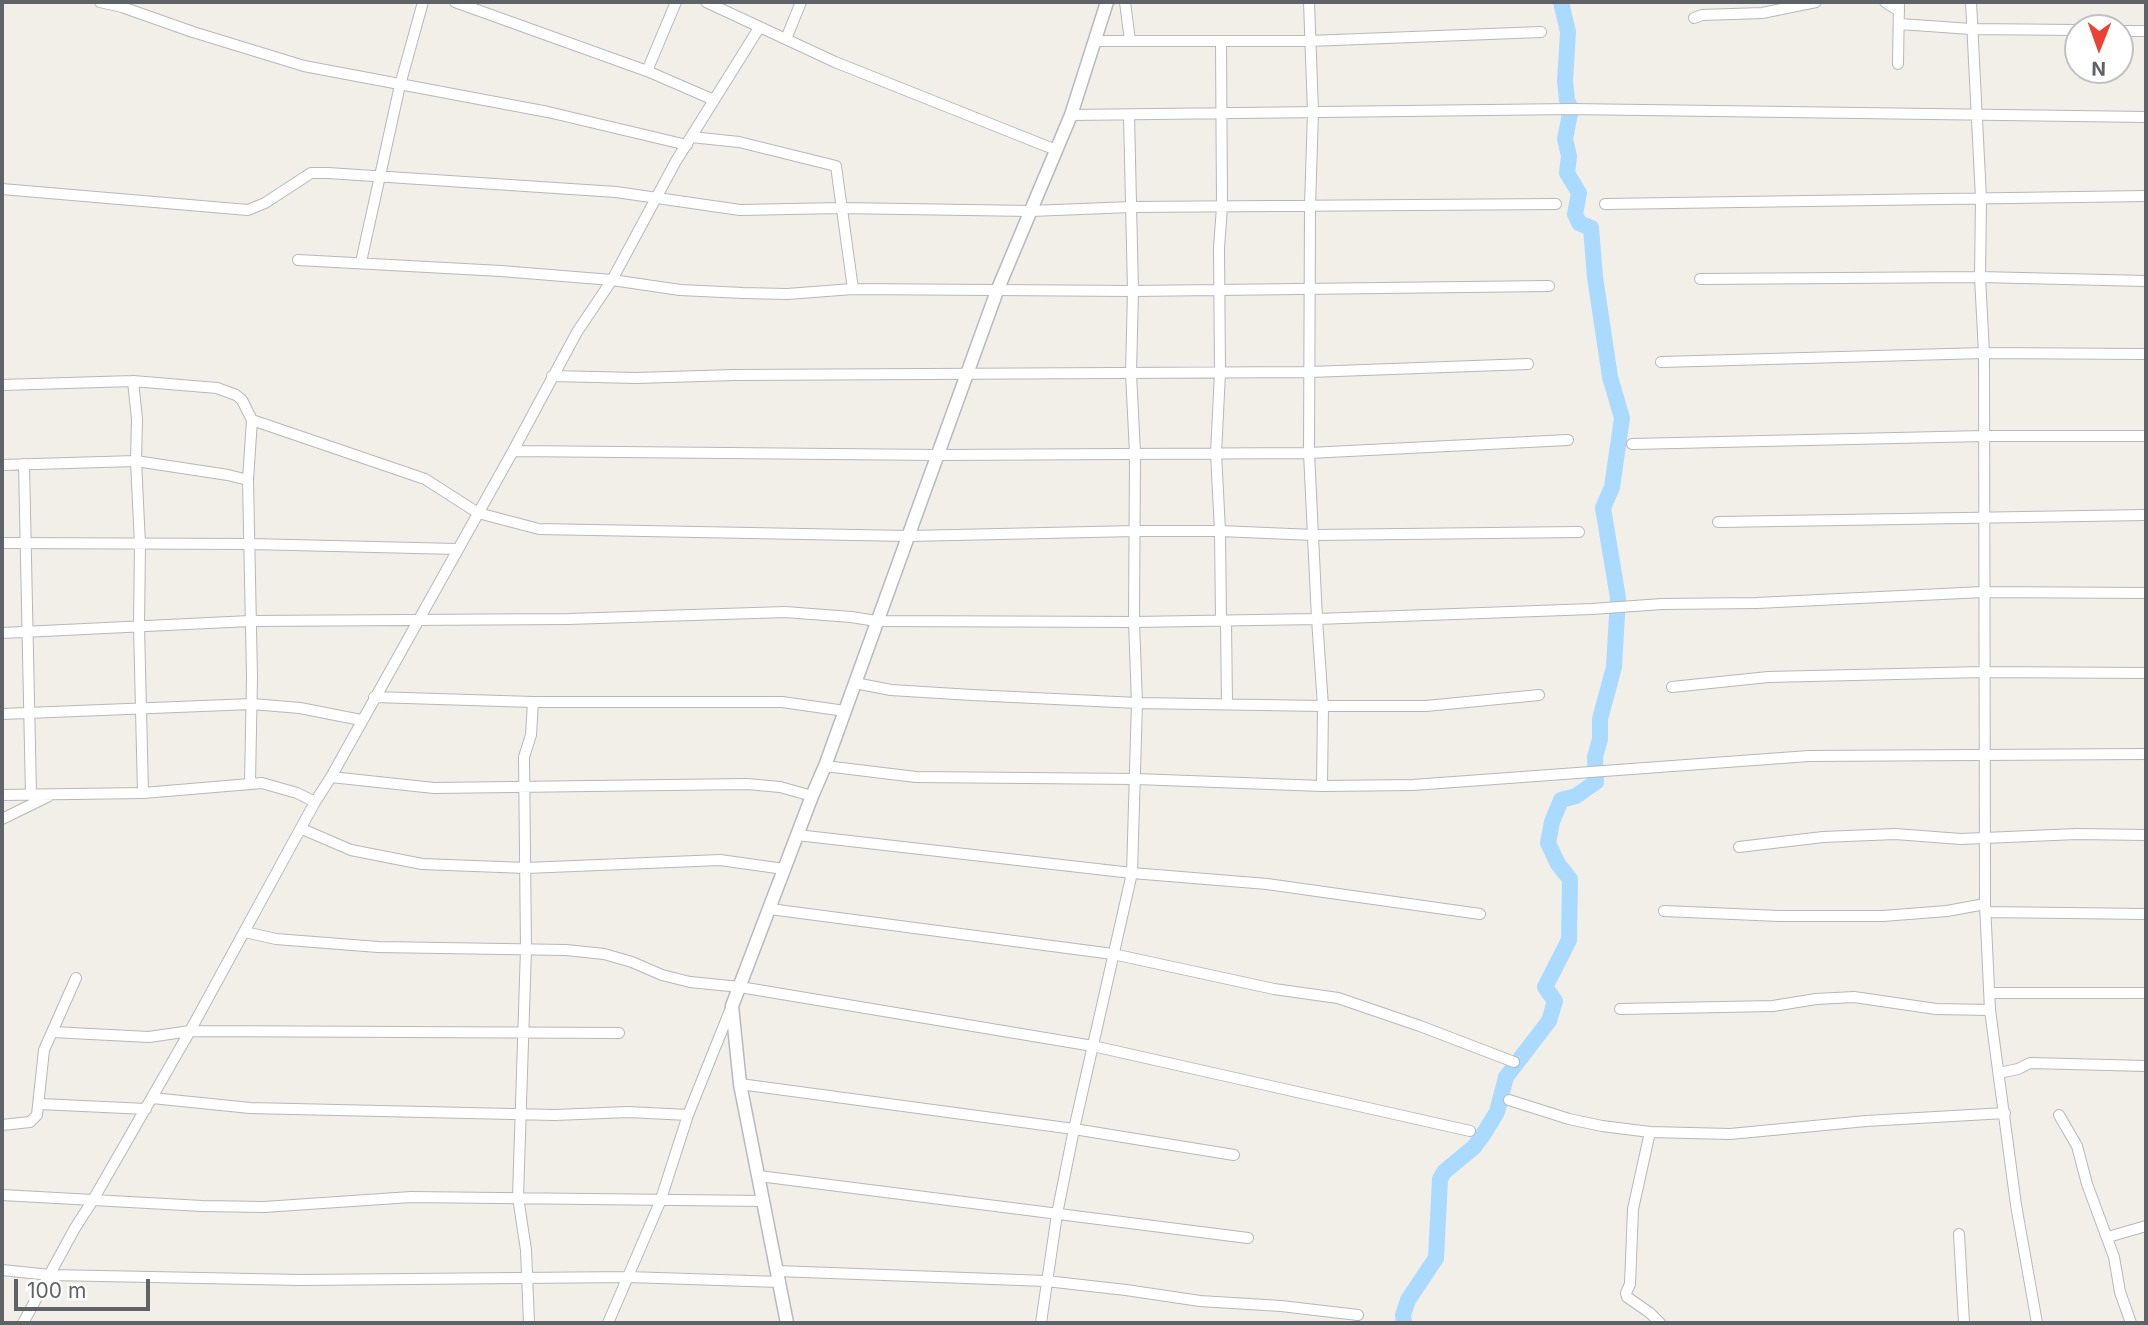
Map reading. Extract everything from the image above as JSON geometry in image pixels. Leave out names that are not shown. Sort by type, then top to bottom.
[{"type":"street","points":[[100,2],[304,66],[689,141],[738,142],[836,166],[853,289]]},
{"type":"street","points":[[361,262],[400,85],[423,2]]},
{"type":"street","points":[[455,2],[646,71],[714,100]]},
{"type":"street","points":[[646,71],[676,2]]},
{"type":"street","points":[[706,2],[835,62],[1056,150]]},
{"type":"street","points":[[786,38],[801,2]]},
{"type":"street","points":[[608,1323],[660,1202],[688,1115],[825,766],[997,291],[1071,116],[1107,2]]},
{"type":"street","points":[[1125,2],[1130,41]]},
{"type":"street","points":[[1309,2],[1313,112],[1309,453],[1323,706],[1322,786]]},
{"type":"street","points":[[1694,18],[1702,15],[1762,13],[1816,2]]},
{"type":"street","points":[[1885,2],[1899,6],[1898,64]]},
{"type":"street","points":[[1970,2],[1981,198],[1980,277],[1984,354],[1985,908],[1990,1010],[2016,1205],[2037,1323]]},
{"type":"street","points":[[1900,24],[1971,29],[2064,30]]},
{"type":"street","points":[[23,1323],[190,1031],[513,451],[576,332],[612,280],[689,141],[759,28]]},
{"type":"street","points":[[1096,41],[1309,41],[1541,32]]},
{"type":"street","points":[[1221,41],[1223,113],[1219,248],[1220,373],[1216,453],[1227,704]]},
{"type":"street","points":[[1071,116],[1571,108],[2146,117]]},
{"type":"street","points":[[1041,1323],[1057,1214],[1074,1129],[1132,873],[1137,703],[1129,116]]},
{"type":"street","points":[[2,189],[248,210],[265,203],[311,173],[382,175],[616,192],[740,210],[840,208],[1031,211],[1131,207],[1556,204]]},
{"type":"street","points":[[1605,204],[2146,196]]},
{"type":"street","points":[[298,260],[612,280],[680,289],[743,293],[813,293],[853,289],[1133,291],[1549,286]]},
{"type":"street","points":[[1700,279],[1980,277],[2146,281]]},
{"type":"street","points":[[1661,362],[1984,354],[2146,354]]},
{"type":"street","points":[[552,376],[636,378],[1310,372],[1528,364]]},
{"type":"street","points":[[133,381],[137,419],[143,793]]},
{"type":"street","points":[[2,385],[133,381],[217,388],[242,400],[252,420],[248,480],[252,704],[250,783]]},
{"type":"street","points":[[252,420],[425,479],[478,513],[539,528],[908,537],[1136,531],[1314,535],[1579,532]]},
{"type":"street","points":[[1632,444],[1984,436],[2146,436]]},
{"type":"street","points":[[513,451],[939,455],[1309,453],[1568,440]]},
{"type":"street","points":[[2,465],[136,461],[248,480]]},
{"type":"street","points":[[24,464],[31,795]]},
{"type":"street","points":[[1718,522],[2146,515]]},
{"type":"street","points":[[2,543],[250,544],[457,549]]},
{"type":"street","points":[[2,633],[250,621],[417,622],[785,612],[876,621],[1224,621],[1553,609],[1592,610],[1662,604],[1757,603],[1983,592],[2146,593]]},
{"type":"street","points":[[1672,687],[1768,677],[2146,673]]},
{"type":"street","points":[[855,683],[891,690],[1137,703],[1426,706],[1539,695]]},
{"type":"street","points":[[374,697],[533,702],[782,702],[845,711]]},
{"type":"street","points":[[529,1323],[526,1250],[518,1197],[526,949],[524,757],[531,735],[533,702]]},
{"type":"street","points":[[2,714],[252,704],[300,708],[361,720]]},
{"type":"street","points":[[825,766],[916,777],[1136,779],[1322,786],[1413,785],[1810,756],[2146,754]]},
{"type":"street","points":[[331,777],[434,788],[747,784],[780,787],[812,796]]},
{"type":"street","points":[[2,795],[143,793],[250,783],[282,788],[316,802]]},
{"type":"street","points":[[2,820],[53,794]]},
{"type":"street","points":[[302,829],[339,846],[422,864],[526,868],[720,860],[783,869]]},
{"type":"street","points":[[1740,847],[1823,837],[1895,834],[1961,839],[2077,834],[2146,835]]},
{"type":"street","points":[[797,835],[1132,873],[1267,884],[1480,914]]},
{"type":"street","points":[[1664,911],[1779,916],[1883,916],[1985,908],[2146,914]]},
{"type":"street","points":[[770,909],[1113,954],[1274,989],[1338,998],[1514,1062]]},
{"type":"street","points":[[245,932],[276,939],[340,945],[526,949],[604,954],[690,982],[740,986],[1093,1046],[1470,1131]]},
{"type":"street","points":[[2,1125],[30,1122],[37,1115],[44,1050],[76,978]]},
{"type":"street","points":[[1990,993],[2146,993]]},
{"type":"street","points":[[1620,1009],[1773,1006],[1816,999],[1854,998],[1936,1009],[1990,1010]]},
{"type":"street","points":[[732,1006],[740,1084],[787,1323]]},
{"type":"street","points":[[52,1032],[149,1037],[190,1031],[619,1033]]},
{"type":"street","points":[[1998,1073],[2018,1069],[2030,1063],[2146,1066]]},
{"type":"street","points":[[740,1084],[1074,1129],[1234,1155]]},
{"type":"street","points":[[152,1098],[250,1108],[555,1115],[628,1112],[688,1115]]},
{"type":"street","points":[[1509,1100],[1569,1119],[1650,1132],[1756,1133],[1866,1121],[2005,1113]]},
{"type":"street","points":[[40,1104],[146,1109]]},
{"type":"street","points":[[2059,1115],[2077,1146],[2087,1184],[2114,1256],[2120,1292],[2131,1323]]},
{"type":"street","points":[[1650,1132],[1633,1209],[1630,1284],[1626,1293],[1627,1297],[1660,1323]]},
{"type":"street","points":[[759,1176],[1248,1238]]},
{"type":"street","points":[[2,1195],[164,1205],[264,1207],[411,1197],[518,1197],[660,1202],[764,1201]]},
{"type":"street","points":[[2108,1237],[2146,1226]]},
{"type":"street","points":[[1959,1234],[1964,1323]]},
{"type":"street","points":[[2,1270],[50,1275],[301,1280],[778,1276],[1046,1282],[1200,1301],[1281,1306],[1358,1315]]},
{"type":"waterway","points":[[1404,1323],[1403,1315],[1408,1300],[1436,1258],[1440,1179],[1483,1135],[1497,1112],[1506,1077],[1549,1021],[1555,1001],[1545,987],[1569,940],[1570,879],[1558,864],[1548,843],[1552,822],[1561,800],[1576,796],[1596,782],[1595,757],[1600,739],[1600,719],[1614,667],[1618,598],[1603,508],[1612,487],[1622,418],[1610,377],[1595,277],[1591,228],[1579,223],[1575,214],[1579,193],[1567,173],[1569,156],[1565,139],[1571,109],[1565,81],[1568,32],[1561,2]]}]
